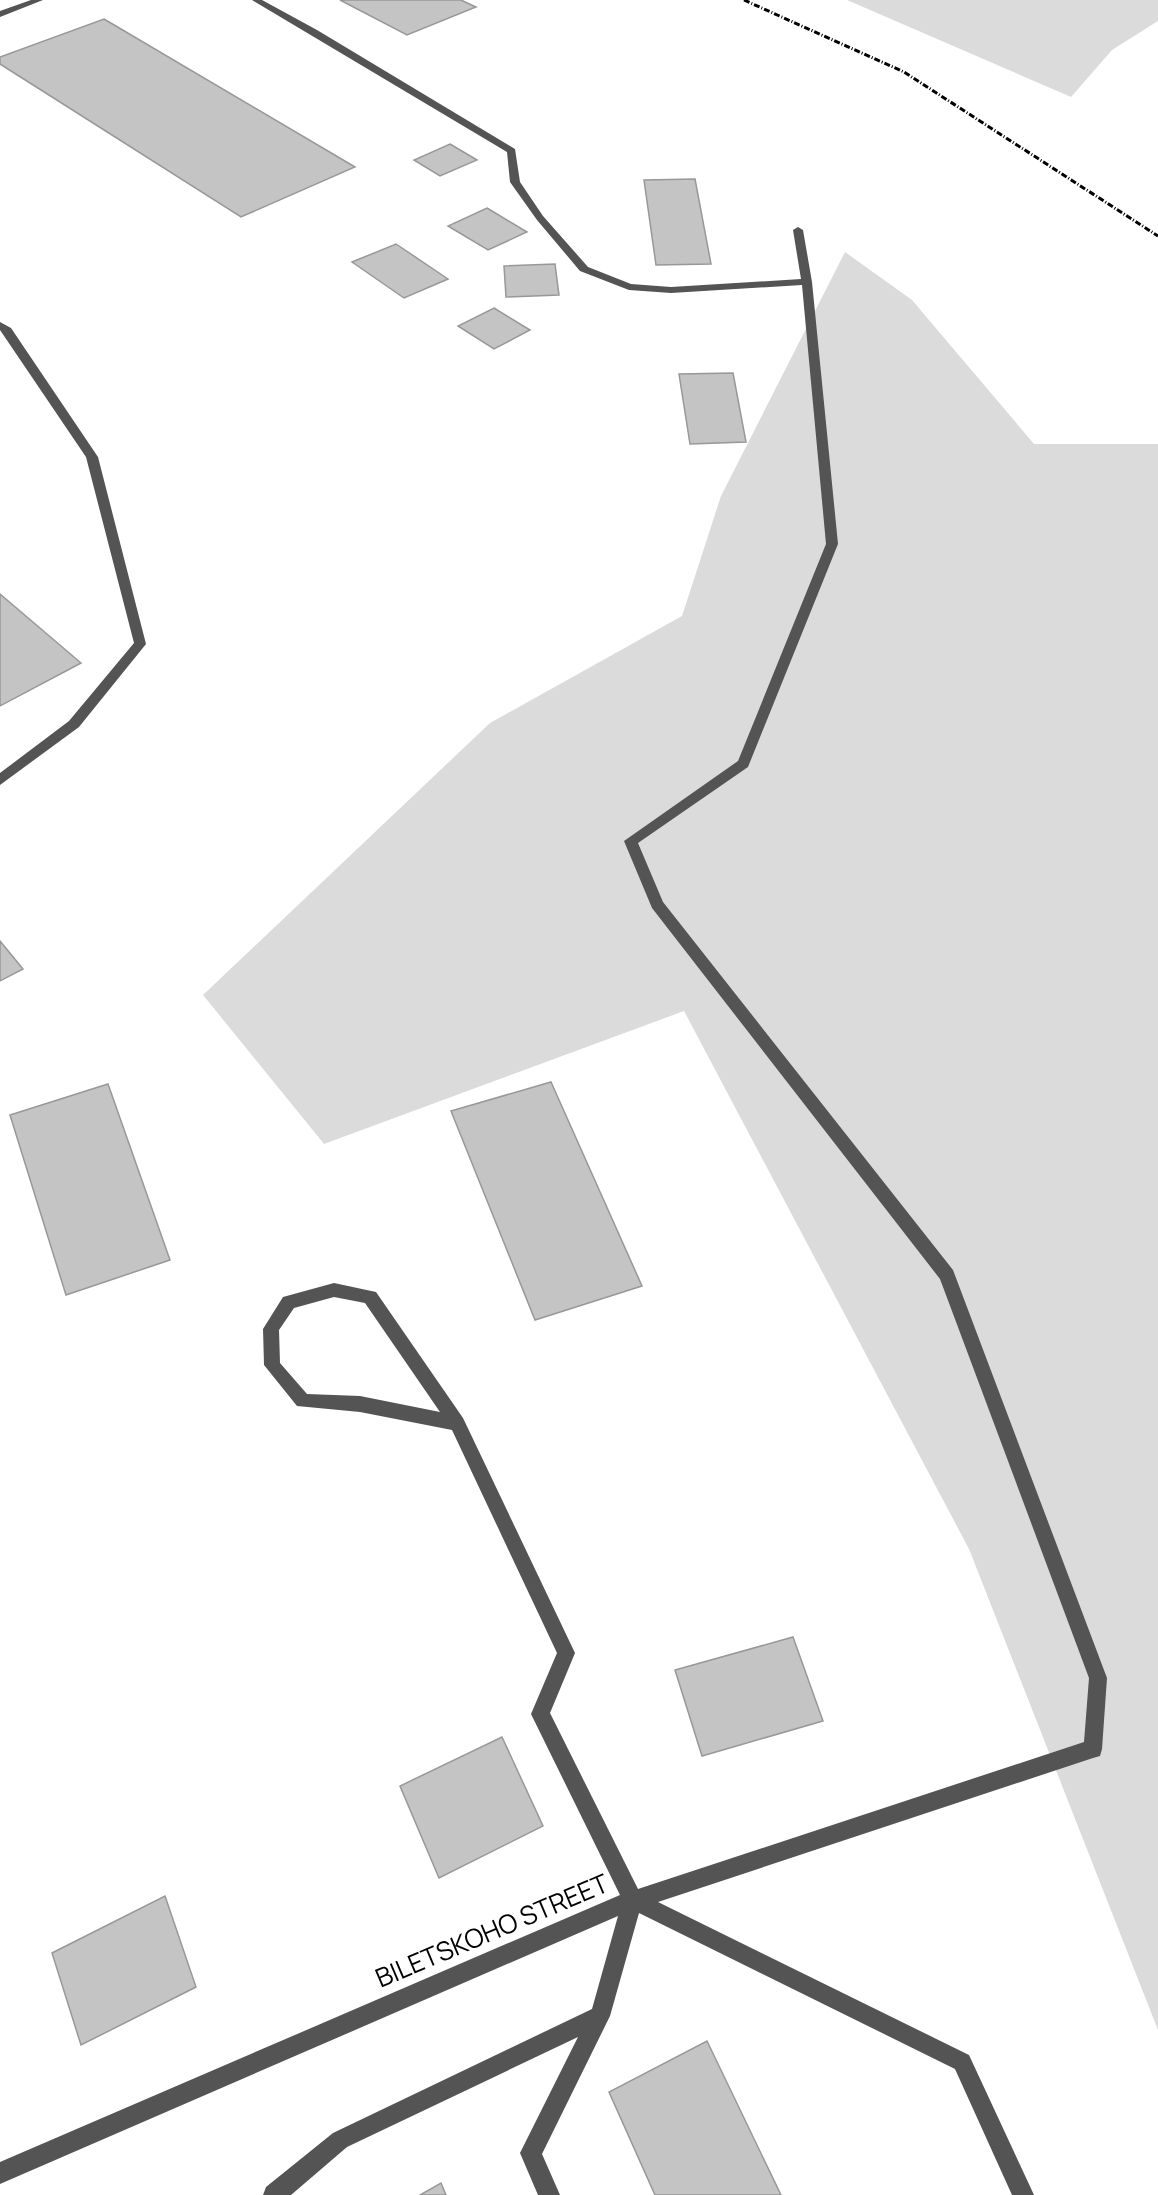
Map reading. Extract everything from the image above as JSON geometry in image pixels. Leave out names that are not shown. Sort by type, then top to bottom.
[{"type":"street","points":[[0,14],[39,0]]},
{"type":"street","points":[[256,0],[314,32],[512,151],[515,182],[540,218],[584,269],[629,287],[671,290],[807,282]]},
{"type":"street","points":[[633,1900],[1093,1749],[1098,1678],[947,1275],[657,904],[631,842],[743,764],[832,544],[807,282],[798,230]]},
{"type":"street","points":[[0,325],[7,330],[92,457],[140,644],[74,724],[0,780]]},
{"type":"street","points":[[458,1423],[360,1404],[303,1401],[272,1365],[271,1329],[289,1302],[334,1290],[370,1297],[458,1423],[566,1653],[540,1714],[633,1900],[600,2016],[531,2153],[549,2195]]},
{"type":"street","name":"BILETSKOHO STREET","points":[[0,2173],[633,1900],[962,2062],[1023,2195]]},
{"type":"street","points":[[274,2195],[340,2140],[600,2016]]},
{"type":"shaded area","points":[[847,0],[1158,0],[1158,21],[1112,50],[1071,97]]},
{"type":"shaded area","points":[[845,252],[912,300],[1034,444],[1158,444],[1158,2030],[969,1549],[684,1011],[324,1144],[203,995],[490,723],[682,616],[721,496]]},
{"type":"building","points":[[340,0],[461,0],[476,7],[407,35]]},
{"type":"building","points":[[104,19],[355,167],[241,217],[0,64],[0,57]]},
{"type":"building","points":[[450,144],[477,160],[440,176],[414,160]]},
{"type":"building","points":[[695,179],[711,264],[656,265],[644,180]]},
{"type":"building","points":[[487,208],[527,232],[488,250],[448,226]]},
{"type":"building","points":[[396,244],[448,279],[404,298],[352,262]]},
{"type":"building","points":[[555,264],[559,295],[506,297],[504,266]]},
{"type":"building","points":[[494,308],[530,330],[494,349],[458,326]]},
{"type":"building","points":[[733,373],[746,442],[690,444],[679,374]]},
{"type":"building","points":[[0,594],[81,663],[0,706]]},
{"type":"building","points":[[0,941],[23,969],[0,981]]},
{"type":"building","points":[[551,1082],[642,1286],[535,1320],[451,1111]]},
{"type":"building","points":[[108,1084],[170,1260],[66,1295],[10,1115]]},
{"type":"building","points":[[793,1637],[823,1721],[702,1756],[675,1670]]},
{"type":"building","points":[[502,1737],[543,1826],[439,1878],[400,1786]]},
{"type":"building","points":[[165,1896],[196,1987],[81,2045],[52,1953]]},
{"type":"building","points":[[707,2041],[781,2195],[655,2195],[609,2092]]},
{"type":"building","points":[[441,2183],[446,2195],[420,2195]]},
{"type":"railway","points":[[744,0],[904,72],[1158,236]]}]
